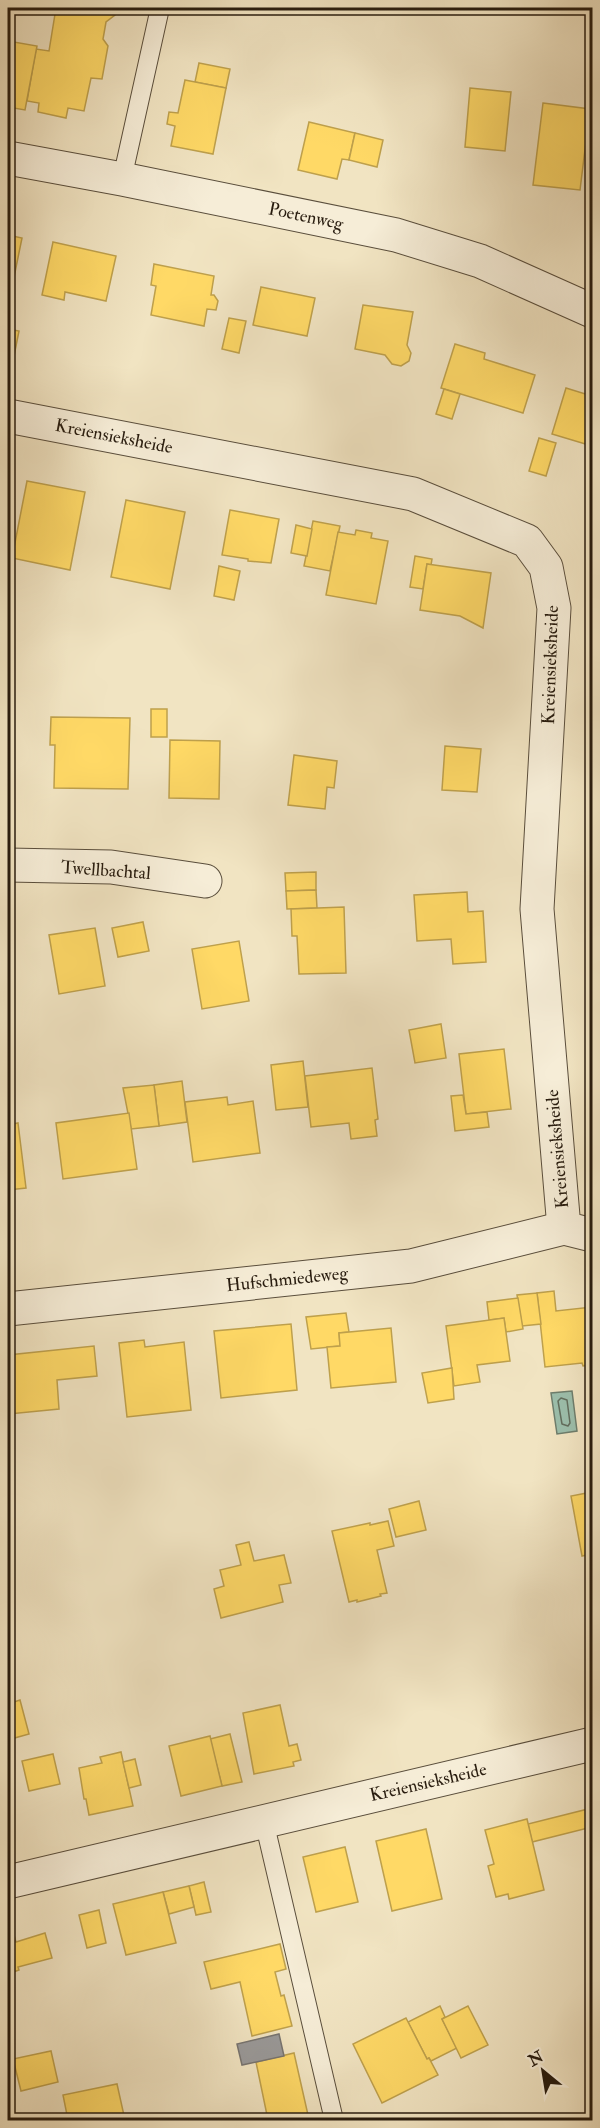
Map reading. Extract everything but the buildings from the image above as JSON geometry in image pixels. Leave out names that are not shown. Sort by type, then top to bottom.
[{"type":"street","name":"Poetenweg","points":[[8,158],[396,235],[480,261],[592,311]]},
{"type":"street","name":"Kreiensieksheide","points":[[8,416],[413,494],[526,541],[546,567],[554,608],[537,909],[578,1232]]},
{"type":"street","name":"Twellbachtal","points":[[8,865],[111,867],[205,880]]},
{"type":"street","name":"Hufschmiedeweg","points":[[8,1309],[411,1266],[578,1232]]},
{"type":"street","name":"Kreiensieksheide","points":[[8,1881],[592,1744]]},
{"type":"lane","points":[[122,179],[160,8]]},
{"type":"lane","points":[[264,1821],[334,2121]]},
{"type":"water","points":[[572,1391],[577,1431],[557,1434],[551,1393]]}]
